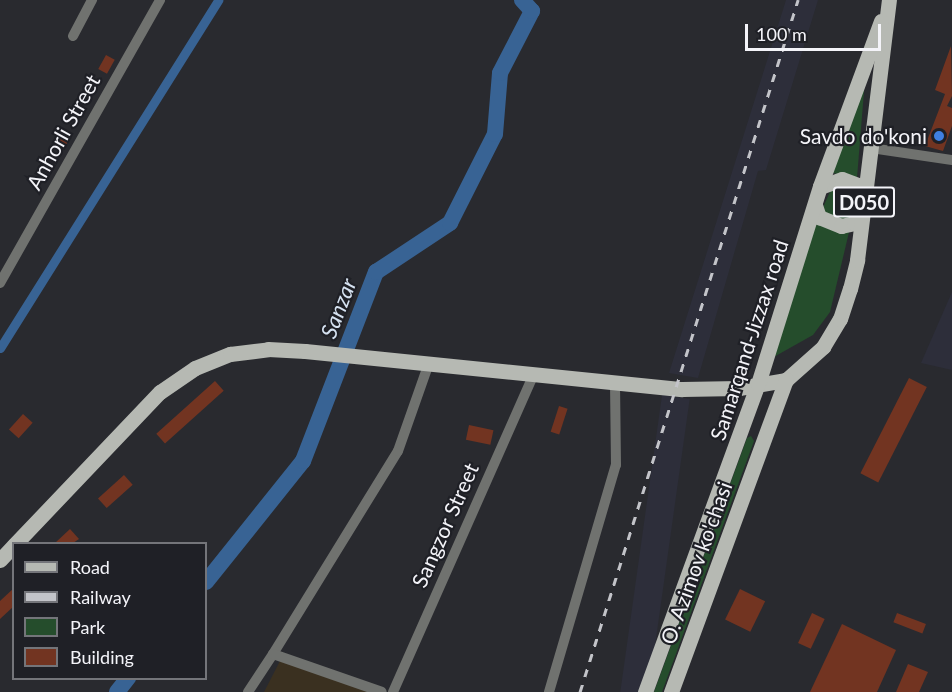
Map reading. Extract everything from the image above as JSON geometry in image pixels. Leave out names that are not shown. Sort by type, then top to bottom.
[{"type":"main road","name":"D050","points":[[786,380],[815,357],[840,319],[857,260],[889,0]]},
{"type":"main road","name":"Samarqand-Jizzax road","points":[[645,692],[758,384],[820,187],[889,0]]},
{"type":"main road","points":[[820,187],[842,179],[858,185],[865,197]]},
{"type":"main road","points":[[815,205],[819,217],[841,226],[854,223],[863,213]]},
{"type":"main road","points":[[16,542],[136,415],[177,379],[230,354],[268,349],[304,351],[682,389],[786,380]]},
{"type":"main road","name":"O. Azimov ko'chasi","points":[[671,692],[786,380]]},
{"type":"main road","points":[[0,560],[12,546]]},
{"type":"street","points":[[73,36],[92,0]]},
{"type":"street","name":"Anhorli Street","points":[[0,283],[160,0]]},
{"type":"street","points":[[871,148],[951,156]]},
{"type":"street","points":[[248,692],[398,451],[429,363]]},
{"type":"street","name":"Sangzor Street","points":[[393,692],[534,374]]},
{"type":"street","points":[[549,692],[616,465],[615,383]]},
{"type":"street","points":[[273,654],[382,692]]},
{"type":"shaded area","points":[[786,0],[818,0],[766,170],[758,171],[698,378],[669,373]]},
{"type":"shaded area","points":[[952,292],[952,370],[921,363]]},
{"type":"shaded area","points":[[662,395],[690,399],[649,692],[620,692]]},
{"type":"shaded area","points":[[280,661],[372,692],[264,692]]},
{"type":"green space","points":[[865,79],[857,178],[833,173]]},
{"type":"green space","points":[[833,185],[855,189],[852,218],[840,220],[821,212]]},
{"type":"green space","points":[[816,222],[850,228],[830,312],[813,335],[772,358]]},
{"type":"green space","points":[[751,436],[754,441],[662,692],[654,692],[747,438]]},
{"type":"building","points":[[951,46],[952,96],[947,106],[952,108],[952,126],[943,151],[925,146],[945,94],[935,90]]},
{"type":"building","points":[[106,55],[115,60],[107,74],[98,69]]},
{"type":"building","points":[[64,131],[72,136],[63,149],[56,145]]},
{"type":"building","points":[[909,378],[927,387],[878,482],[860,473]]},
{"type":"building","points":[[215,381],[224,391],[165,444],[156,434]]},
{"type":"building","points":[[559,406],[568,409],[559,434],[551,432]]},
{"type":"building","points":[[23,414],[33,423],[19,438],[9,430]]},
{"type":"building","points":[[469,425],[493,430],[490,445],[466,440]]},
{"type":"building","points":[[124,475],[133,485],[107,508],[98,498]]},
{"type":"building","points":[[70,529],[79,539],[74,542],[56,542]]},
{"type":"building","points":[[740,589],[765,601],[750,632],[725,620]]},
{"type":"building","points":[[12,590],[12,608],[0,619],[0,601]]},
{"type":"building","points":[[812,613],[825,619],[811,649],[798,643]]},
{"type":"building","points":[[897,613],[926,624],[922,633],[893,622]]},
{"type":"building","points":[[842,624],[896,650],[877,692],[810,692]]},
{"type":"building","points":[[908,664],[928,672],[919,692],[896,692]]},
{"type":"waterway","points":[[0,348],[218,0]]},
{"type":"waterway","name":"Sanzar","points":[[207,581],[303,461],[376,272],[450,223],[495,134],[500,73],[532,11],[522,0]]},
{"type":"waterway","name":"Sanzar","points":[[117,692],[126,680]]},
{"type":"railway","points":[[580,692],[798,0]]},
{"type":"place","name":"Savdo do'koni","points":[[939,136]]}]
